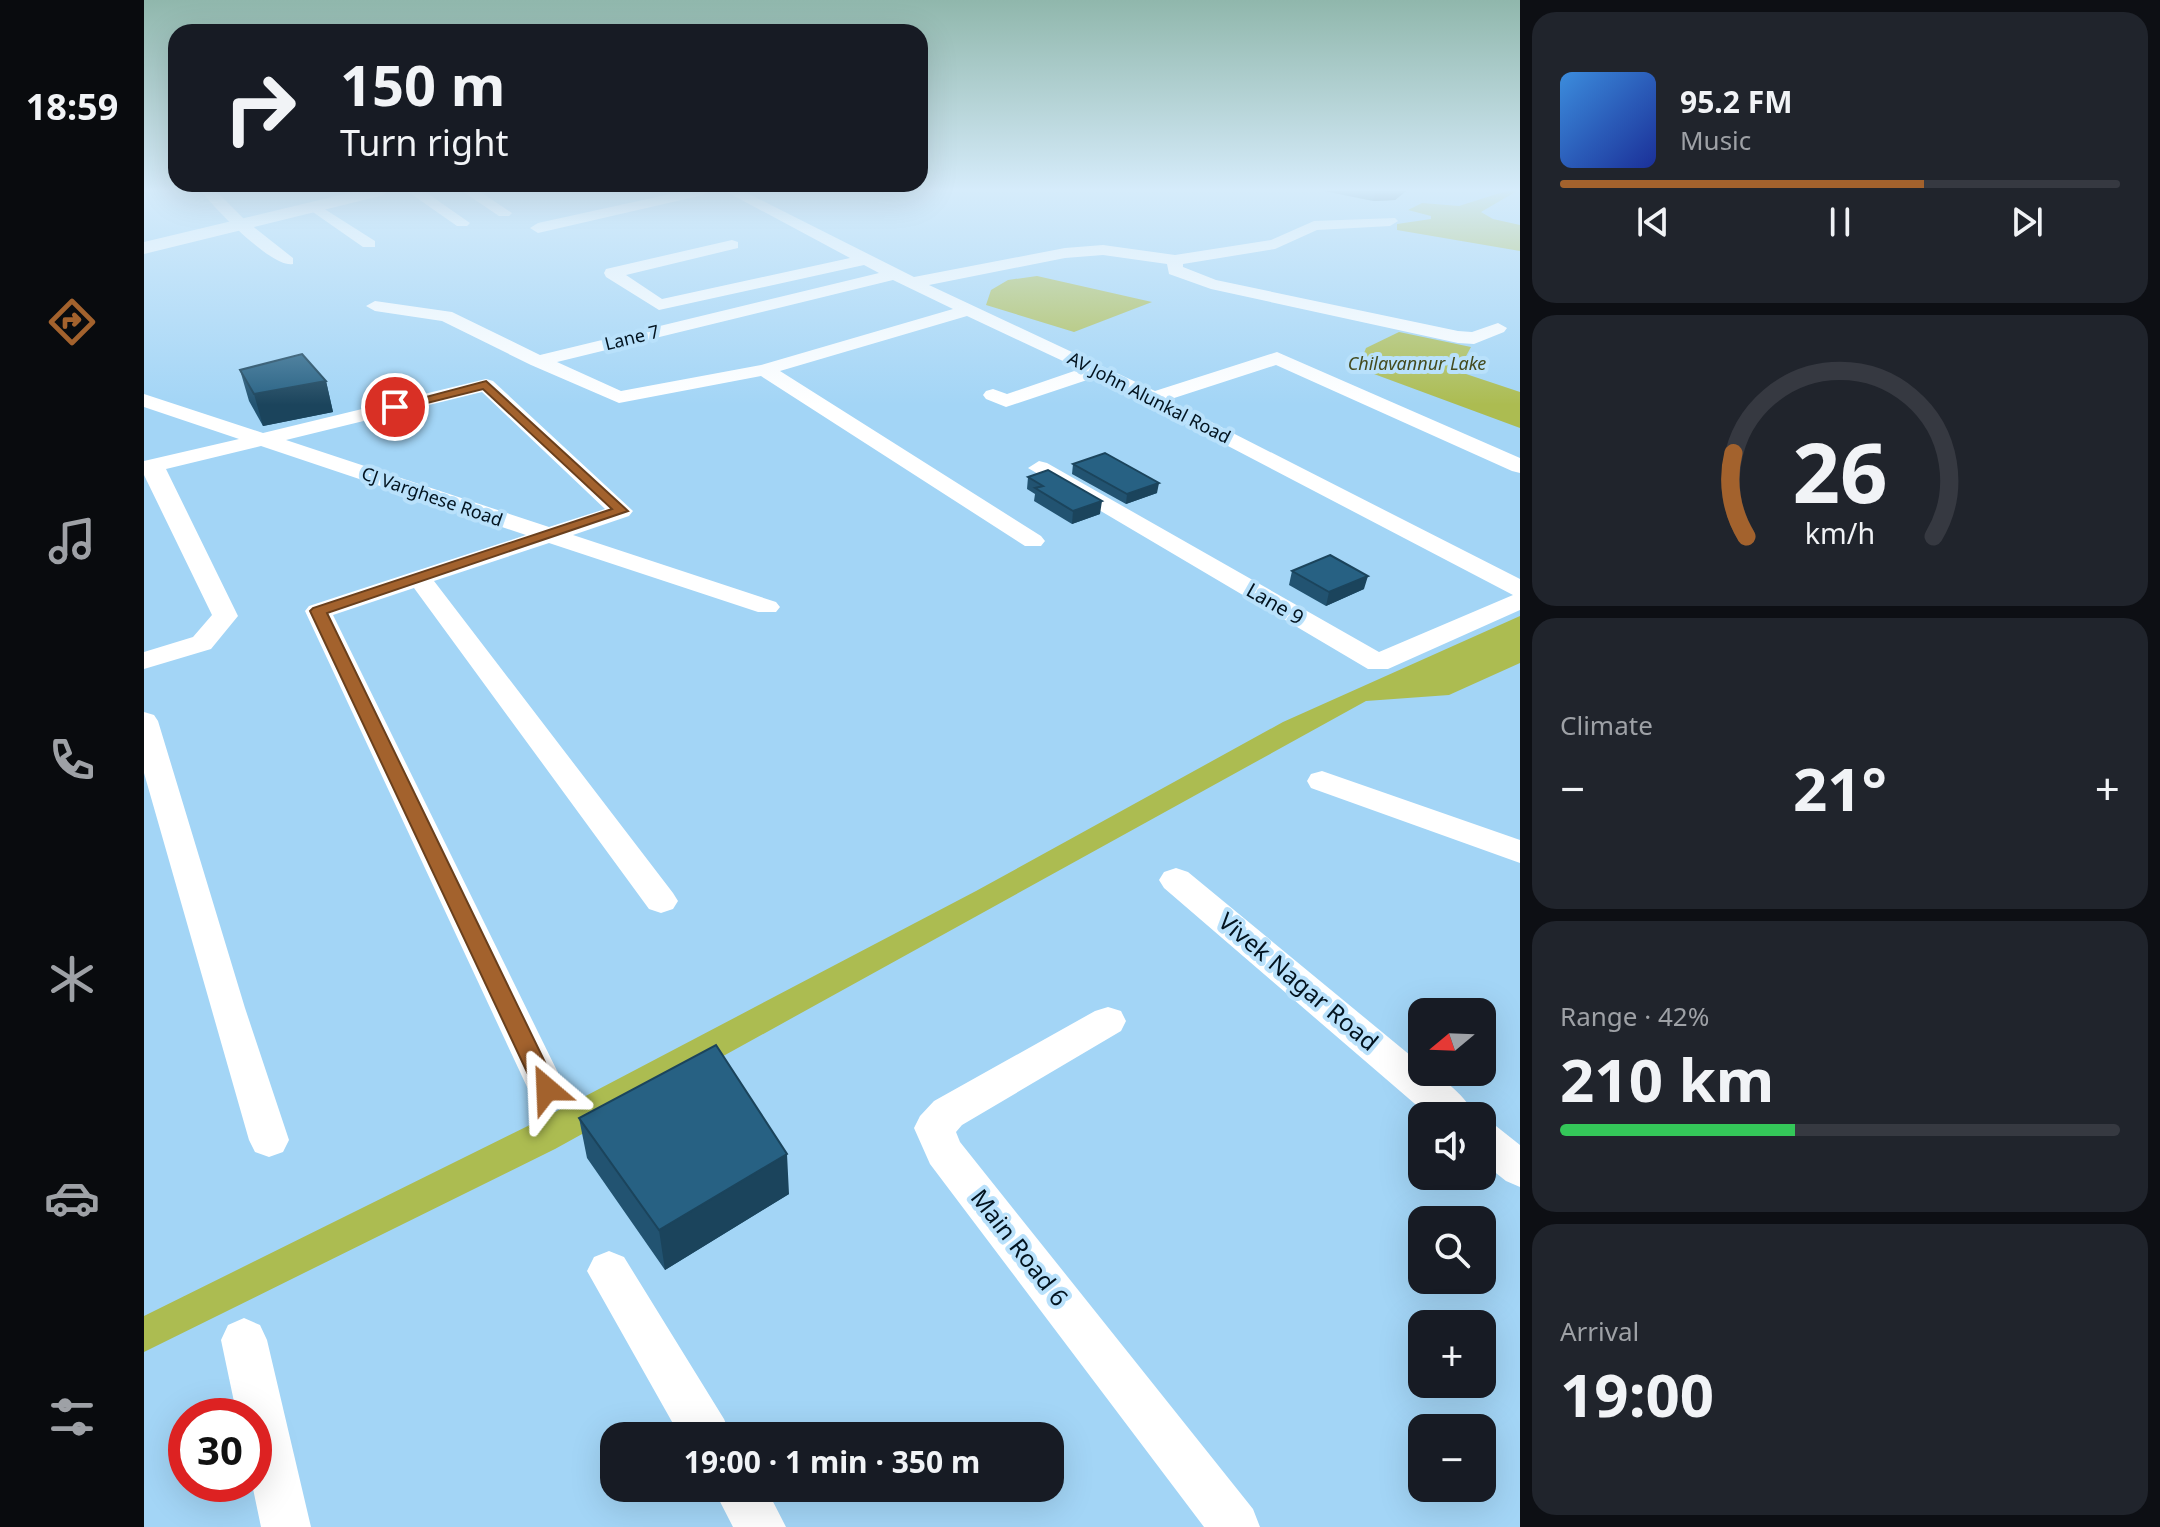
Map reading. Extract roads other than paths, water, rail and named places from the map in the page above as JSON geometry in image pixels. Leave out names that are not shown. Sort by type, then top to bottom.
[{"type":"street","points":[[658,262],[612,273],[659,305],[853,262]]},
{"type":"street","name":"AV John Alunkal Road","points":[[874,262],[1153,398],[1186,418],[1520,589]]},
{"type":"street","name":"Lane 7","points":[[538,361],[904,278],[1005,262]]},
{"type":"street","points":[[1175,262],[1175,270],[1211,284],[1458,337],[1474,338],[1498,328]]},
{"type":"street","points":[[375,306],[446,316],[619,397],[764,370],[1033,541]]},
{"type":"street","points":[[730,379],[968,310]]},
{"type":"street","points":[[1153,398],[1277,358],[1520,466]]},
{"type":"street","points":[[993,395],[1006,401],[1097,370]]},
{"type":"street","points":[[144,661],[202,643],[225,616],[148,467],[486,385],[621,511],[318,611],[547,1089]]},
{"type":"street","name":"CJ Varghese Road","points":[[144,400],[767,607]]},
{"type":"street","name":"Lane 9","points":[[1039,468],[1378,663],[1520,601]]},
{"type":"street","points":[[420,579],[661,901]]},
{"type":"street","points":[[144,721],[227,1008],[269,1140]]},
{"type":"street","points":[[1322,781],[1520,852]]},
{"type":"street","name":"Vivek Nagar Road","points":[[1176,880],[1439,1102]]},
{"type":"street","name":"Main Road 6","points":[[1108,1021],[948,1113],[934,1128],[944,1152],[1235,1527]]},
{"type":"street","points":[[1496,1149],[1520,1169]]},
{"type":"street","points":[[609,1271],[699,1422]]},
{"type":"street","points":[[244,1340],[286,1527]]},
{"type":"street","points":[[746,1502],[761,1527]]},
{"type":"water","points":[[1037,276],[1152,302],[1074,332],[986,305],[991,290],[1008,280]]},
{"type":"water","name":"Chilavannur Lake","points":[[1399,332],[1471,347],[1465,358],[1451,369],[1520,392],[1520,428],[1374,374],[1361,361],[1366,348]]},
{"type":"water","points":[[1520,616],[1520,663],[1449,695],[1366,701],[555,1149],[144,1352],[144,1316],[538,1121],[976,891],[1283,722]]}]
